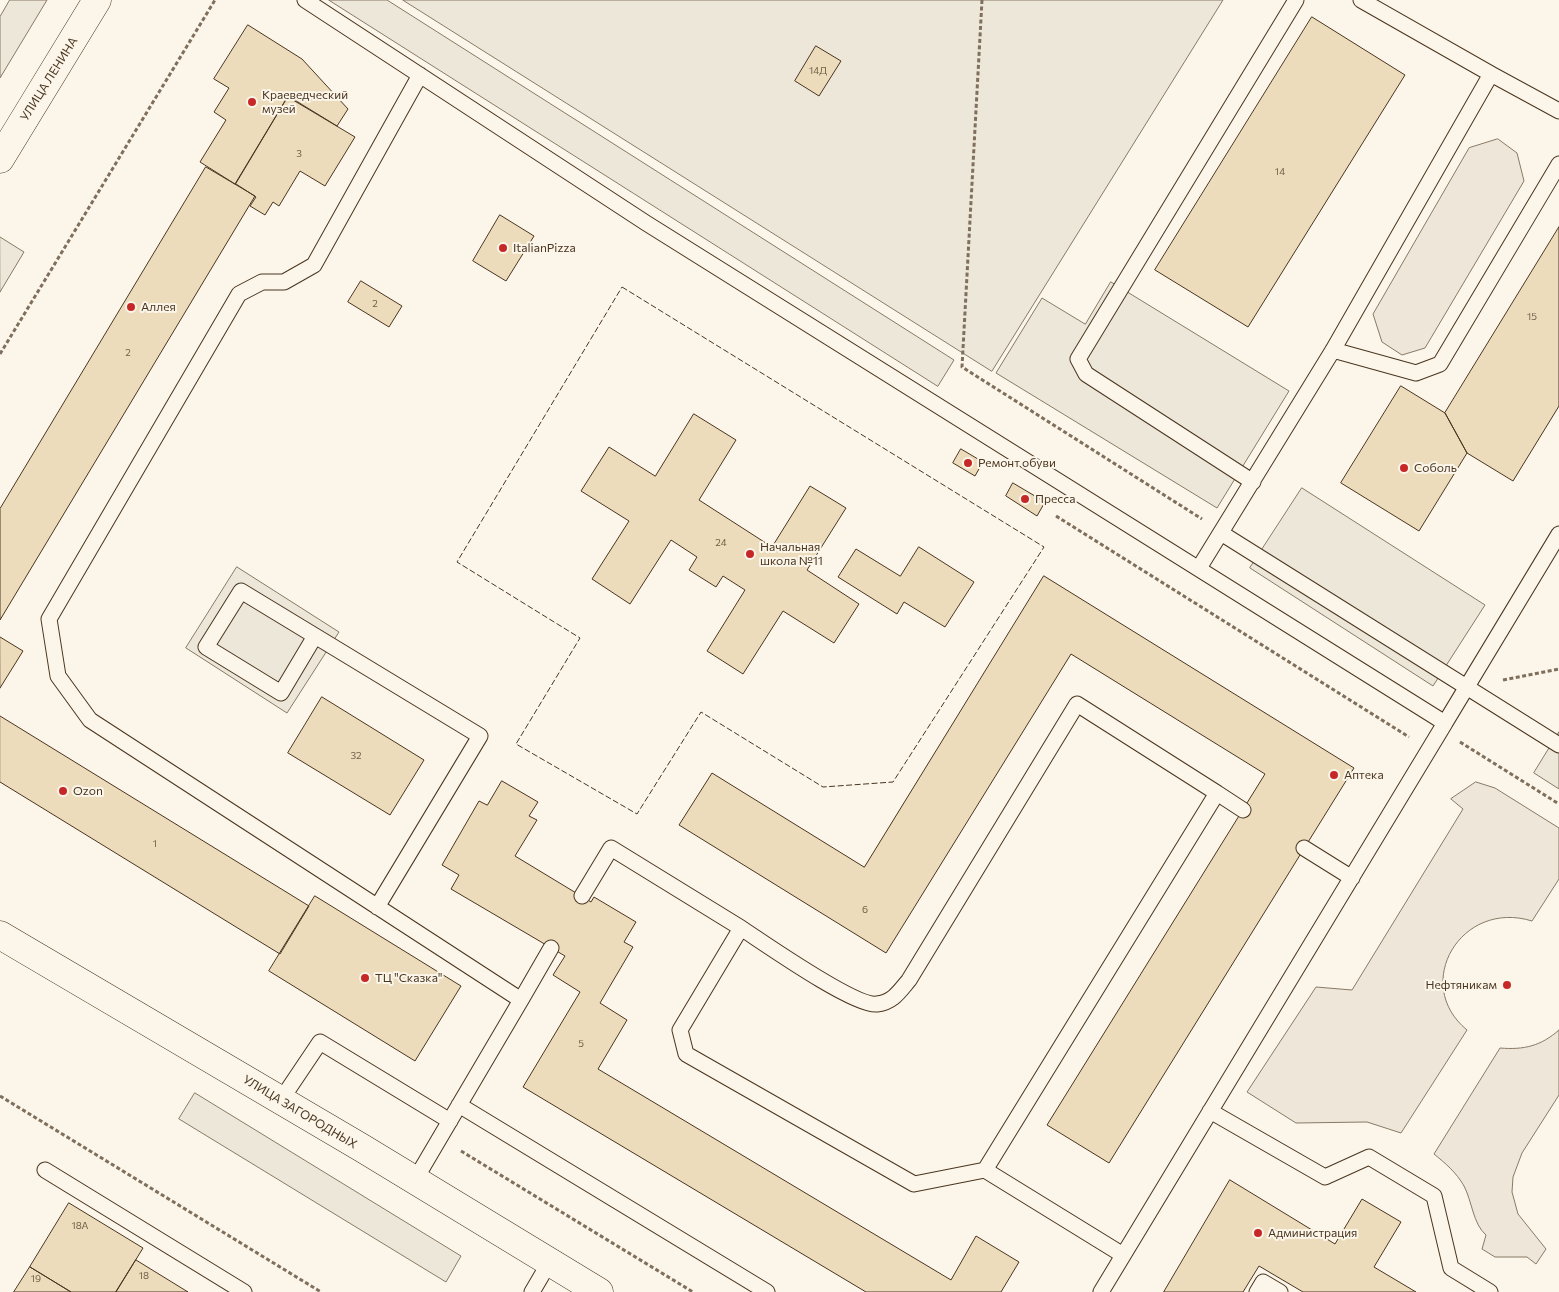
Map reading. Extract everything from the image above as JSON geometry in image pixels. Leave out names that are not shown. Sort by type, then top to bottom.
[{"type":"main road","name":"УЛИЦА ЛЕНИНА","points":[[0,159],[98,0]]},
{"type":"main road","name":"УЛИЦА ЗАГОРОДНЫХ","points":[[0,935],[281,1100],[598,1292]]},
{"type":"lane","points":[[305,0],[646,223],[1200,568],[1443,726]]},
{"type":"lane","points":[[1253,482],[1086,374],[1078,359],[1296,0]]},
{"type":"lane","points":[[1361,0],[1559,111]]},
{"type":"lane","points":[[1200,568],[1334,350],[1491,74]]},
{"type":"lane","points":[[420,76],[314,265],[284,282],[262,282],[239,294],[49,619],[58,676],[90,720],[521,1000]]},
{"type":"lane","points":[[1334,350],[1416,373],[1440,364],[1559,164]]},
{"type":"lane","points":[[1221,533],[1559,745]]},
{"type":"lane","points":[[1101,1292],[1559,534]]},
{"type":"lane","points":[[316,636],[281,693],[206,647],[241,591],[316,636],[480,736],[377,906]]},
{"type":"lane","points":[[582,896],[611,848],[854,998],[875,1005],[892,1000],[909,980],[1077,704],[1243,810]]},
{"type":"lane","points":[[985,1170],[1217,793]]},
{"type":"lane","points":[[1304,848],[1352,878]]},
{"type":"lane","points":[[741,928],[680,1030],[686,1054],[914,1184],[985,1170],[1123,1255]]},
{"type":"lane","points":[[415,1180],[551,948]]},
{"type":"lane","points":[[281,1100],[320,1042],[450,1121]]},
{"type":"lane","points":[[459,1105],[767,1292]]},
{"type":"lane","points":[[1210,1111],[1325,1178],[1369,1157],[1434,1196],[1451,1268],[1490,1292]]},
{"type":"lane","points":[[45,1170],[244,1292]]},
{"type":"lane","points":[[532,1292],[550,1263]]},
{"type":"lane","points":[[1257,1292],[1263,1282],[1280,1292]]},
{"type":"path","points":[[0,354],[214,0]]},
{"type":"path","points":[[982,0],[962,367],[1221,533]]},
{"type":"path","points":[[1056,516],[1429,749]]},
{"type":"path","points":[[1467,688],[1559,669]]},
{"type":"path","points":[[1443,726],[1559,804]]},
{"type":"path","points":[[0,1096],[321,1292]]},
{"type":"path","points":[[440,1138],[693,1292]]},
{"type":"shaded area","points":[[10,0],[47,0],[0,78],[0,17]]},
{"type":"shaded area","points":[[329,0],[387,0],[954,360],[938,386]]},
{"type":"shaded area","points":[[403,0],[1223,0],[992,371]]},
{"type":"shaded area","points":[[1498,139],[1517,153],[1524,181],[1425,348],[1402,355],[1382,342],[1373,314],[1469,148]]},
{"type":"shaded area","points":[[0,237],[24,252],[0,292]]},
{"type":"shaded area","points":[[1111,282],[1289,391],[1217,508],[996,373],[1042,298],[1085,324]]},
{"type":"shaded area","points":[[1302,488],[1485,605],[1433,686],[1250,568]]},
{"type":"shaded area","points":[[237,567],[339,632],[287,713],[186,648]]},
{"type":"shaded area","points":[[1559,732],[1559,789],[1534,773]]},
{"type":"shaded area","points":[[1476,782],[1495,788],[1559,828],[1559,879],[1532,921],[1507,917],[1484,922],[1465,934],[1452,950],[1444,969],[1444,990],[1451,1011],[1467,1030],[1401,1133],[1367,1122],[1296,1123],[1247,1092],[1316,987],[1352,990],[1463,809],[1451,799]]},
{"type":"shaded area","points":[[1559,1030],[1559,1095],[1522,1153],[1513,1177],[1512,1192],[1518,1214],[1546,1249],[1536,1264],[1527,1257],[1495,1257],[1482,1249],[1486,1235],[1475,1219],[1464,1186],[1454,1172],[1434,1154],[1500,1048],[1532,1046],[1546,1040]]},
{"type":"shaded area","points":[[195,1093],[461,1256],[446,1282],[179,1119]]},
{"type":"building","points":[[1312,17],[1405,75],[1248,327],[1155,270]]},
{"type":"building","name":"Краеведческий музей","points":[[248,25],[302,59],[348,109],[337,126],[288,96],[235,184],[200,162],[226,120],[214,112],[229,88],[214,79]]},
{"type":"building","points":[[816,46],[841,61],[819,96],[795,81]]},
{"type":"building","points":[[288,97],[355,137],[325,186],[300,171],[279,206],[273,202],[265,215],[250,206],[256,197],[236,184]]},
{"type":"building","points":[[206,167],[255,196],[0,620],[0,509]]},
{"type":"building","name":"ItalianPizza","points":[[500,215],[534,236],[506,281],[473,261]]},
{"type":"building","points":[[1559,227],[1559,406],[1513,481],[1467,453],[1445,413]]},
{"type":"building","points":[[361,281],[402,306],[389,327],[348,302]]},
{"type":"building","name":"Соболь","points":[[1401,386],[1445,413],[1467,453],[1419,531],[1341,483]]},
{"type":"building","points":[[694,414],[736,440],[699,500],[772,547],[810,486],[846,508],[807,570],[859,604],[834,643],[783,611],[743,674],[707,651],[745,590],[723,576],[716,587],[689,570],[697,557],[671,540],[630,604],[592,579],[629,521],[581,491],[609,447],[655,476]]},
{"type":"building","name":"Ремонт обуви","points":[[961,449],[983,462],[975,476],[953,463]]},
{"type":"building","name":"Пресса","points":[[1013,483],[1045,502],[1037,516],[1006,496]]},
{"type":"building","points":[[919,547],[974,582],[945,627],[904,602],[897,614],[838,577],[856,549],[900,576]]},
{"type":"building","points":[[1044,576],[1354,768],[1109,1163],[1047,1125],[1265,774],[1071,654],[886,953],[679,825],[712,773],[864,867]]},
{"type":"building","points":[[0,637],[23,651],[0,688]]},
{"type":"building","points":[[322,697],[424,760],[390,815],[288,753]]},
{"type":"building","points":[[0,716],[309,906],[280,954],[0,782]]},
{"type":"building","points":[[502,781],[538,802],[529,816],[537,820],[515,856],[591,902],[594,897],[636,922],[624,942],[633,947],[600,1003],[627,1020],[598,1069],[951,1280],[976,1236],[1019,1262],[1001,1292],[866,1292],[523,1087],[580,992],[553,975],[565,956],[451,889],[459,875],[442,865],[479,801],[487,805]]},
{"type":"building","name":"ТЦ \"Сказка\"","points":[[315,896],[461,986],[415,1061],[269,971]]},
{"type":"building","name":"Администрация","points":[[1230,1180],[1335,1244],[1362,1199],[1401,1222],[1374,1267],[1416,1292],[1303,1292],[1259,1266],[1243,1292],[1164,1292]]},
{"type":"building","points":[[69,1203],[143,1248],[116,1292],[71,1292],[30,1267]]},
{"type":"building","points":[[136,1260],[188,1292],[116,1292]]},
{"type":"building","points":[[30,1267],[71,1292],[14,1292]]},
{"type":"fence","points":[[622,287],[1044,547],[893,782],[823,787],[701,712],[637,814],[516,744],[580,638],[457,562],[622,287]]},
{"type":"place","name":"Краеведческий музей","points":[[252,102]]},
{"type":"place","name":"ItalianPizza","points":[[503,248]]},
{"type":"place","name":"Аллея","points":[[131,307]]},
{"type":"place","name":"Ремонт обуви","points":[[968,463]]},
{"type":"place","name":"Соболь","points":[[1404,468]]},
{"type":"place","name":"Пресса","points":[[1025,499]]},
{"type":"place","name":"Начальная школа №11","points":[[750,554]]},
{"type":"place","name":"Аптека","points":[[1334,775]]},
{"type":"place","name":"Ozon","points":[[63,791]]},
{"type":"place","name":"ТЦ \"Сказка\"","points":[[365,978]]},
{"type":"place","name":"Нефтяникам","points":[[1507,985]]},
{"type":"place","name":"Администрация","points":[[1258,1233]]}]
